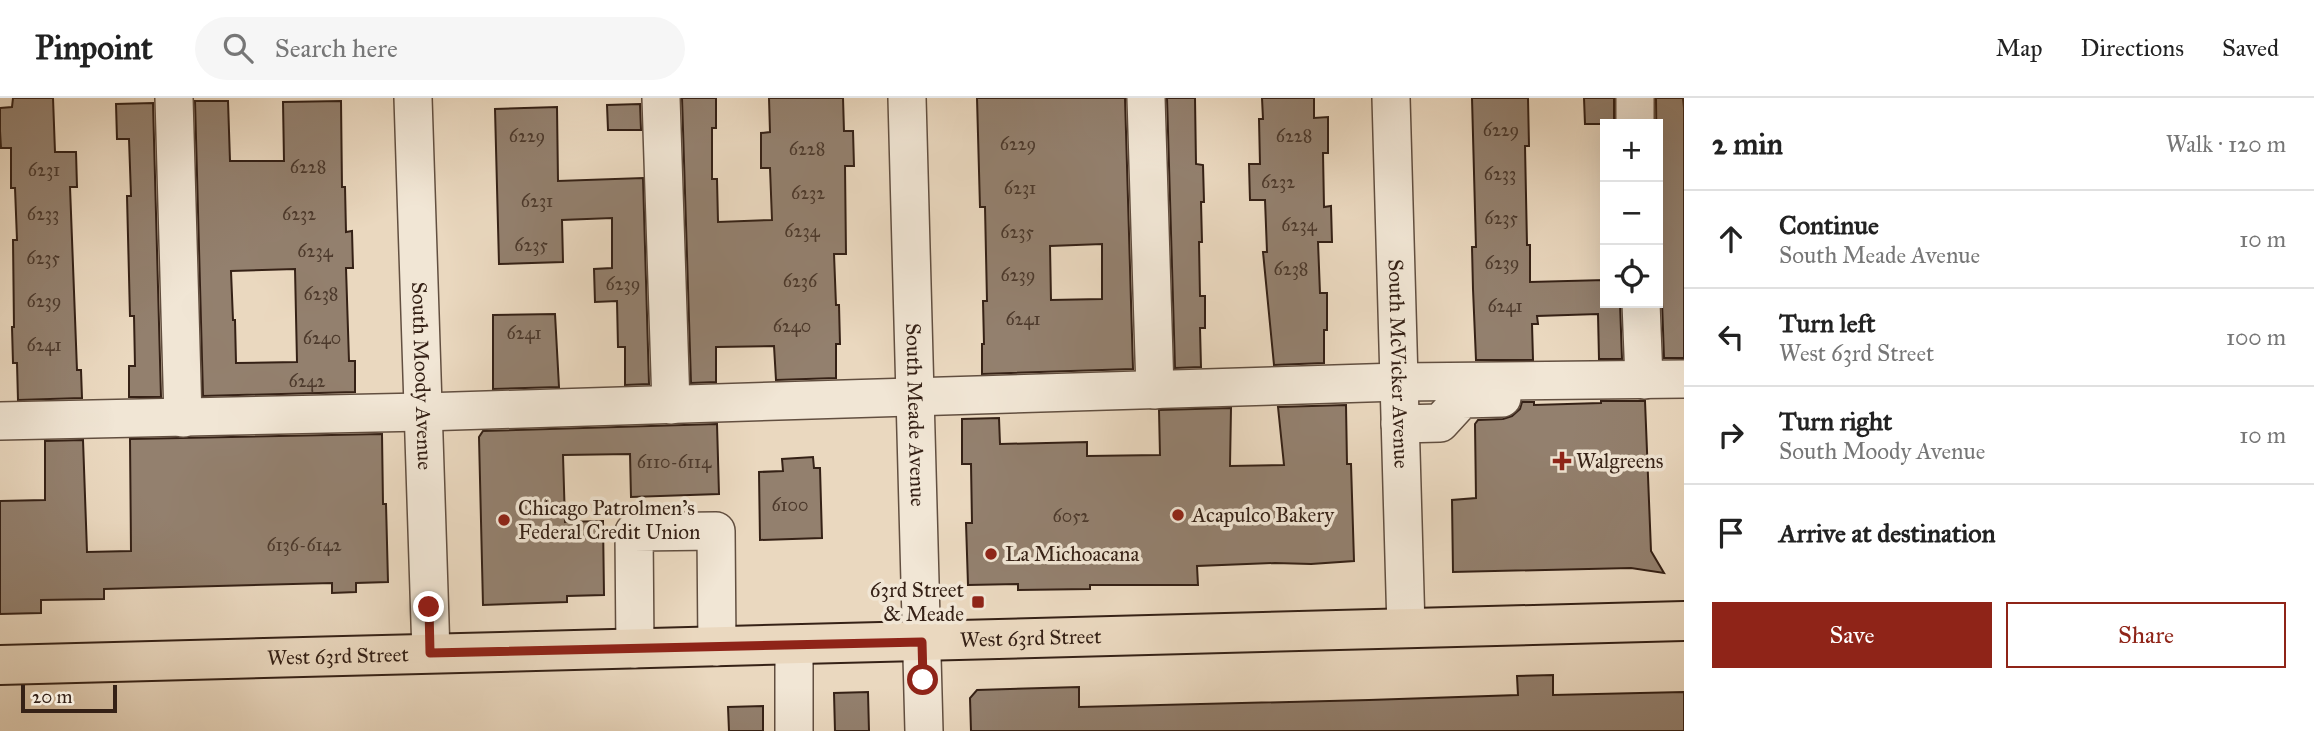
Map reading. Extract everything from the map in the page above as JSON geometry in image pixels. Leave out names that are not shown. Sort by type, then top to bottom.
[{"type":"main road","name":"West 63rd Street","points":[[0,665],[1684,621]]},
{"type":"street","points":[[174,98],[184,418]]},
{"type":"street","name":"South Moody Avenue","points":[[413,98],[430,653]]},
{"type":"street","points":[[662,98],[671,405]]},
{"type":"street","name":"South Meade Avenue","points":[[907,98],[924,731]]},
{"type":"street","points":[[1146,98],[1154,390]]},
{"type":"street","name":"South McVicker Avenue","points":[[1391,98],[1406,628]]},
{"type":"street","points":[[1634,98],[1635,119]]},
{"type":"street","points":[[1641,308],[1644,380]]},
{"type":"street","points":[[0,421],[423,412],[1399,382],[1684,379]]},
{"type":"street","points":[[1400,424],[1440,423],[1462,399],[1657,393],[1684,400]]},
{"type":"street","points":[[635,649],[634,532],[716,531],[717,646]]},
{"type":"street","points":[[794,645],[794,731]]},
{"type":"building","points":[[13,98],[53,98],[55,152],[76,152],[77,187],[70,187],[77,370],[81,370],[82,398],[18,400],[12,327],[13,240],[17,240],[15,188],[11,188],[11,148],[1,148],[0,131],[0,108],[12,107]]},
{"type":"building","points":[[682,98],[716,98],[716,128],[712,128],[712,179],[717,179],[718,222],[772,220],[770,168],[761,168],[761,133],[770,132],[769,98],[843,98],[844,131],[853,131],[854,166],[845,166],[846,254],[834,254],[840,344],[836,344],[836,378],[776,380],[774,346],[716,347],[716,382],[691,383]]},
{"type":"building","points":[[977,98],[1125,98],[1133,369],[982,374],[983,301],[987,301],[985,207],[980,207]],"holes":[[[1102,244],[1102,299],[1051,300],[1050,246]]]},
{"type":"building","points":[[1167,98],[1195,98],[1196,164],[1203,165],[1204,202],[1201,202],[1202,242],[1199,242],[1200,296],[1205,296],[1205,328],[1200,328],[1201,367],[1175,368]]},
{"type":"building","points":[[1262,98],[1314,98],[1314,118],[1328,117],[1328,153],[1323,153],[1324,207],[1331,206],[1332,242],[1318,242],[1320,293],[1327,293],[1324,363],[1274,365],[1263,252],[1267,252],[1265,200],[1250,200],[1249,164],[1260,164],[1259,119],[1263,119]]},
{"type":"building","points":[[1472,98],[1528,98],[1529,146],[1525,146],[1530,282],[1600,280],[1600,308],[1620,308],[1622,359],[1599,359],[1598,314],[1537,316],[1538,324],[1532,324],[1533,360],[1476,360],[1472,247],[1476,247]]},
{"type":"building","points":[[1584,98],[1614,98],[1614,119],[1600,119],[1600,124],[1585,124]]},
{"type":"building","points":[[1656,98],[1683,98],[1684,358],[1664,358],[1663,119],[1656,119]]},
{"type":"building","points":[[195,101],[228,101],[230,161],[284,161],[283,102],[341,101],[342,187],[345,187],[346,232],[352,231],[353,268],[346,268],[349,361],[355,361],[355,392],[203,396]],"holes":[[[295,269],[297,362],[236,363],[231,271]]]},
{"type":"building","points":[[153,103],[161,397],[129,397],[129,366],[135,366],[134,316],[130,316],[127,196],[131,196],[129,139],[117,139],[116,104]]},
{"type":"building","points":[[640,104],[641,130],[608,130],[607,105]]},
{"type":"building","points":[[557,107],[558,181],[643,178],[649,384],[625,385],[625,347],[618,347],[617,301],[595,302],[594,269],[612,268],[612,218],[562,220],[563,262],[499,264],[495,109]]},
{"type":"building","points":[[555,314],[559,387],[493,389],[493,315]]},
{"type":"building","name":"Walgreens","points":[[1645,401],[1651,551],[1664,573],[1631,568],[1453,572],[1452,500],[1476,498],[1475,424],[1478,420],[1512,416],[1520,409],[1522,402],[1534,402],[1534,405]]},
{"type":"building","points":[[1346,405],[1354,561],[1197,566],[1198,585],[1090,585],[1090,589],[1018,590],[1018,584],[968,585],[966,523],[972,523],[971,464],[962,464],[962,419],[999,418],[1000,444],[1087,442],[1087,456],[1160,455],[1159,410],[1231,408],[1230,466],[1284,465],[1278,407]]},
{"type":"building","points":[[717,424],[719,494],[631,497],[630,454],[563,455],[565,522],[603,521],[604,595],[567,596],[567,602],[483,605],[479,437],[483,431]]},
{"type":"building","points":[[382,434],[388,582],[356,583],[356,592],[332,593],[332,583],[104,589],[104,599],[41,600],[41,613],[0,614],[0,501],[45,500],[45,441],[83,440],[87,552],[131,551],[130,439]]},
{"type":"building","points":[[813,457],[814,468],[820,468],[822,538],[760,540],[759,472],[783,471],[782,459]]},
{"type":"building","points":[[1553,675],[1553,695],[1684,692],[1684,731],[971,731],[970,698],[977,690],[1079,687],[1079,707],[1369,700],[1518,695],[1517,676]]},
{"type":"building","points":[[868,692],[869,731],[835,731],[834,693]]},
{"type":"building","points":[[763,706],[763,731],[729,731],[728,707]]},
{"type":"place","name":"Walgreens","points":[[1562,461]]},
{"type":"place","name":"Acapulco Bakery","points":[[1178,515]]},
{"type":"place","name":"Chicago Patrolmen's Federal Credit Union","points":[[504,520]]},
{"type":"place","name":"La Michoacana","points":[[991,554]]},
{"type":"place","name":"63rd Street & Meade","points":[[978,602]]},
{"type":"route","points":[[429,607],[430,653],[922,642],[923,680]]}]
